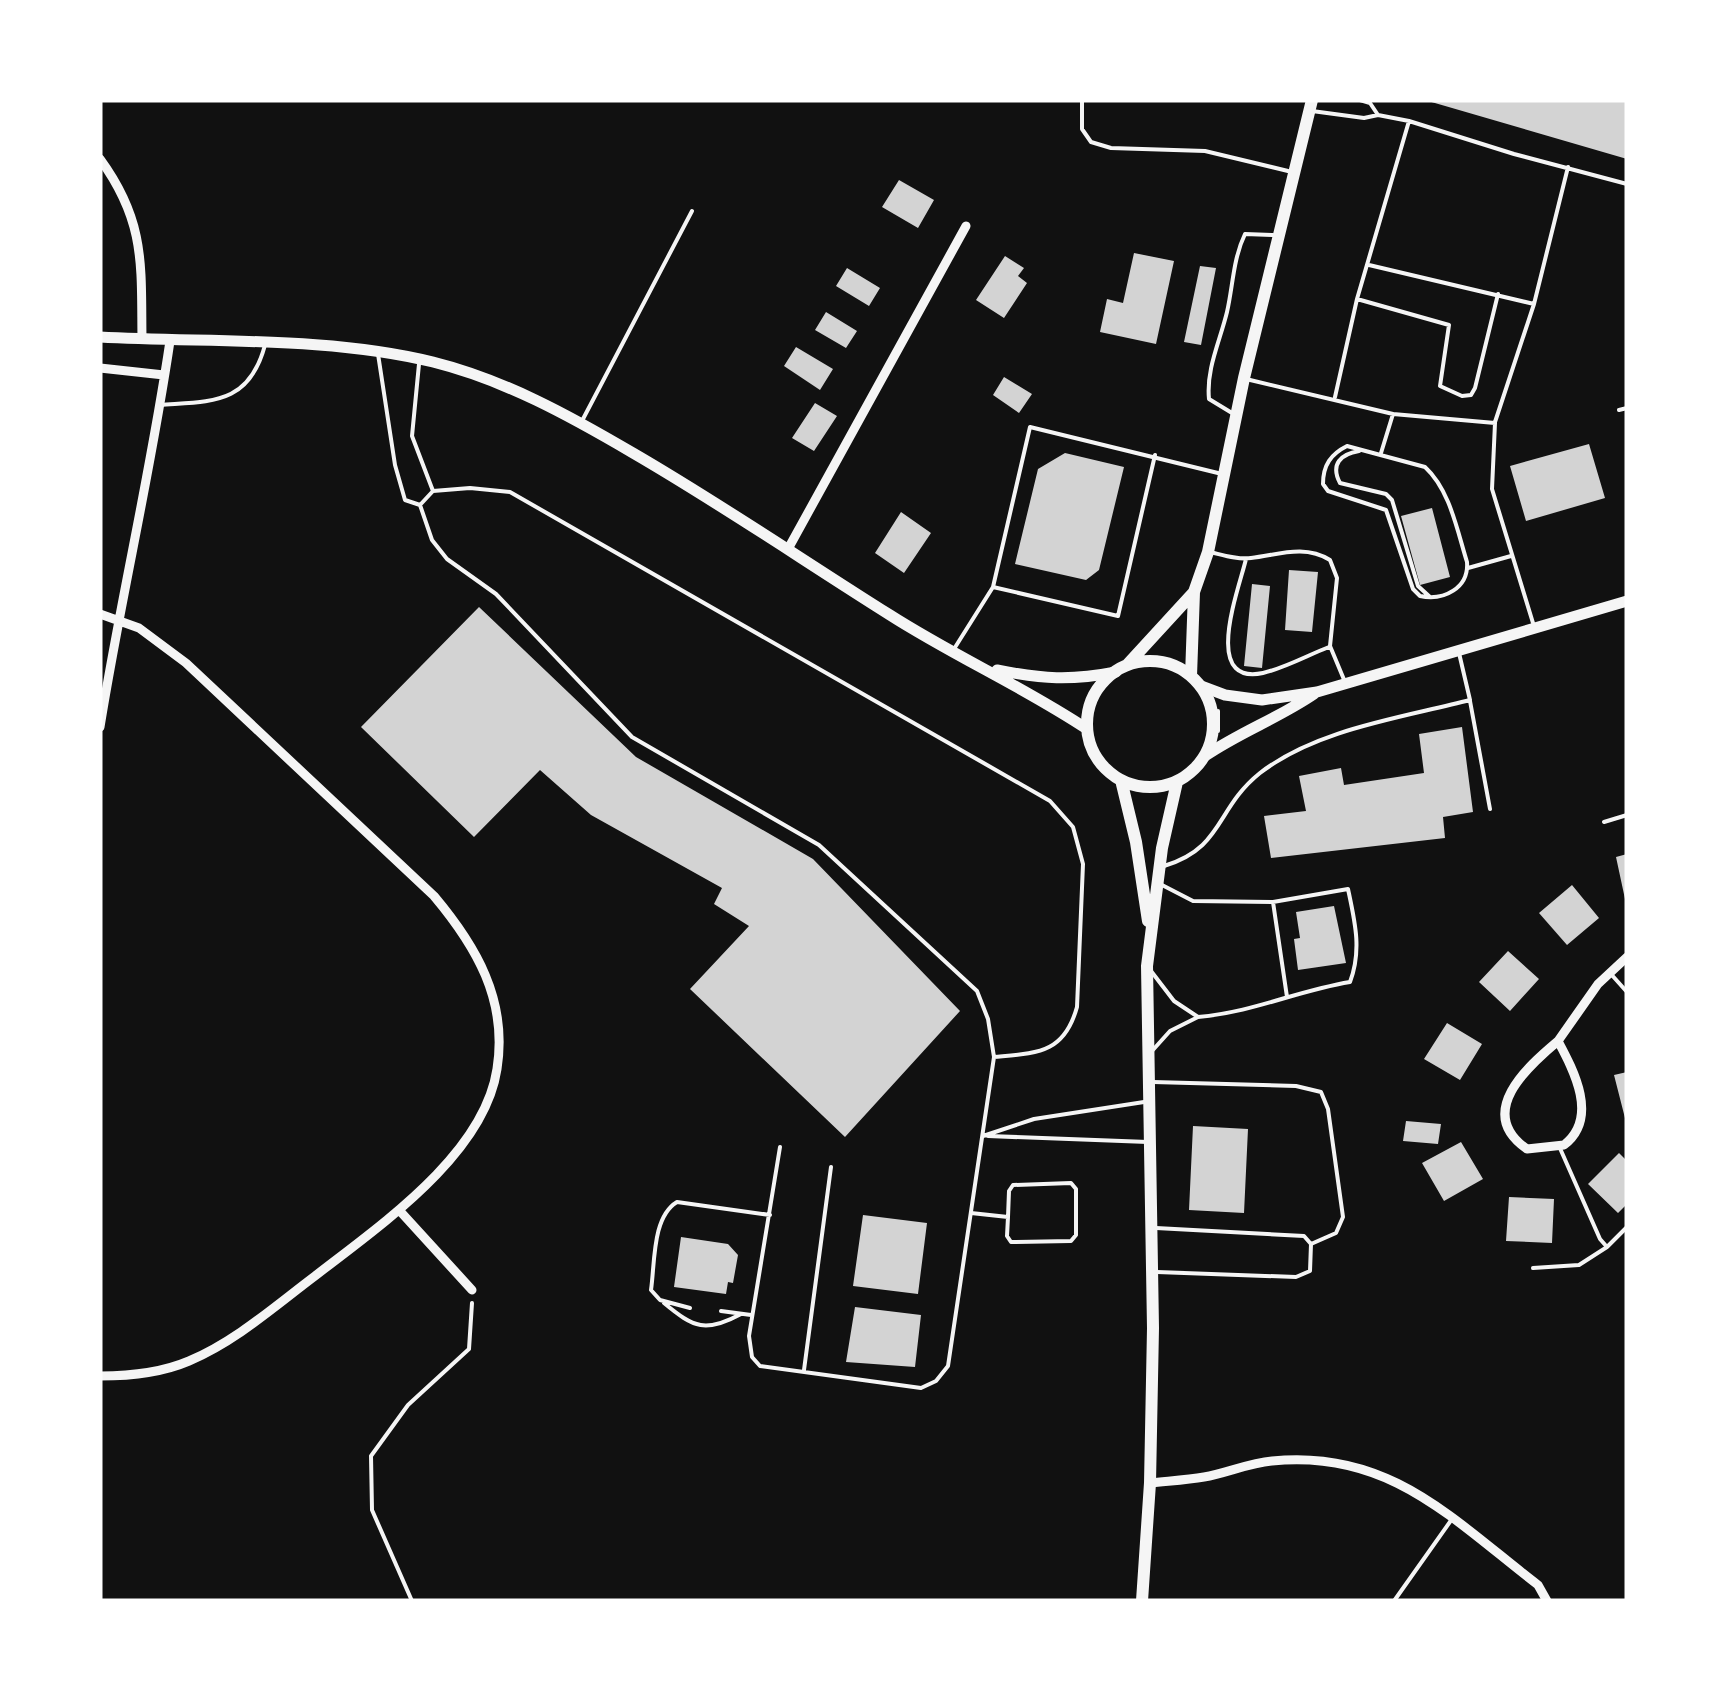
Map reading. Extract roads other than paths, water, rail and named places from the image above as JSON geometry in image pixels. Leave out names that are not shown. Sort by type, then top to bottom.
[{"type":"main road","points":[[1194,592],[1094,696],[1087,730],[1092,750],[1104,768],[1120,780],[1158,787],[1176,782],[1193,771],[1212,739],[1214,720],[1210,703],[1196,681],[1194,592],[1208,552],[1235,415],[1311,106]]},
{"type":"main road","points":[[100,337],[318,344],[420,360],[512,389],[581,423],[715,501],[892,616],[1039,698],[1087,730]]},
{"type":"main road","points":[[984,668],[1076,680],[1160,662],[1225,695],[1262,700],[1317,692],[1627,601]]},
{"type":"main road","points":[[1205,756],[1232,738],[1280,717],[1317,692]]},
{"type":"main road","points":[[1120,780],[1133,827],[1150,933]]},
{"type":"main road","points":[[1142,1601],[1150,1484],[1148,966],[1176,782]]},
{"type":"street","points":[[100,159],[119,184],[138,233],[142,340]]},
{"type":"street","points":[[788,549],[966,226]]},
{"type":"street","points":[[100,727],[117,618],[150,470],[170,341]]},
{"type":"street","points":[[100,368],[164,375]]},
{"type":"street","points":[[100,614],[140,628],[186,663],[434,896],[462,929],[482,962],[499,1037],[497,1070],[481,1114],[461,1145],[399,1210],[250,1326],[208,1352],[149,1373],[100,1376]]},
{"type":"street","points":[[1558,1041],[1574,1073],[1582,1116],[1572,1138],[1538,1150],[1520,1144],[1507,1123],[1507,1096],[1558,1041],[1610,972],[1627,958]]},
{"type":"street","points":[[399,1210],[472,1290]]},
{"type":"street","points":[[1150,1484],[1206,1477],[1270,1461],[1314,1459],[1353,1464],[1408,1486],[1538,1584],[1548,1601]]},
{"type":"lane","points":[[1082,100],[1082,129],[1091,142],[1110,148],[1205,151],[1293,172]]},
{"type":"lane","points":[[1360,100],[1370,103],[1378,115]]},
{"type":"lane","points":[[1311,106],[1364,118],[1378,115],[1409,122],[1627,184]]},
{"type":"lane","points":[[1335,398],[1357,298],[1409,122]]},
{"type":"lane","points":[[1534,628],[1492,489],[1495,423],[1534,304],[1568,167]]},
{"type":"lane","points":[[581,423],[692,211]]},
{"type":"lane","points":[[1235,415],[1209,399],[1208,381],[1228,310],[1238,250],[1245,234],[1278,235]]},
{"type":"lane","points":[[1367,264],[1534,304]]},
{"type":"lane","points":[[1357,298],[1449,324],[1440,386],[1462,396],[1471,395],[1475,388],[1498,294]]},
{"type":"lane","points":[[160,405],[207,402],[235,395],[260,364],[266,343]]},
{"type":"lane","points":[[378,354],[395,466],[405,500],[420,505]]},
{"type":"lane","points":[[420,360],[412,436],[433,491]]},
{"type":"lane","points":[[1244,378],[1393,414],[1495,423]]},
{"type":"lane","points":[[1619,410],[1627,408]]},
{"type":"lane","points":[[1381,454],[1393,414]]},
{"type":"lane","points":[[954,650],[993,587],[1030,427],[1222,474]]},
{"type":"lane","points":[[1347,446],[1381,454],[1425,468],[1442,488],[1468,568],[1460,586],[1431,598],[1420,596],[1413,589],[1386,510],[1328,491],[1323,484],[1327,464],[1347,446]]},
{"type":"lane","points":[[1364,450],[1346,453],[1339,459],[1336,476],[1340,482],[1386,494],[1392,500],[1418,586],[1431,598]]},
{"type":"lane","points":[[993,587],[1118,616],[1155,456]]},
{"type":"lane","points":[[420,505],[433,491],[470,488],[510,492],[1050,801],[1072,827],[1082,864],[1078,1007],[1071,1029],[1058,1044],[1034,1053],[994,1057]]},
{"type":"lane","points":[[420,505],[432,540],[447,559],[496,594],[632,738],[819,845],[977,991],[988,1020],[994,1057],[948,1366],[936,1382],[921,1388],[760,1366],[752,1356],[749,1336],[780,1147]]},
{"type":"lane","points":[[1208,552],[1246,559],[1289,550],[1330,560],[1337,578],[1330,646],[1345,682]]},
{"type":"lane","points":[[1468,568],[1511,556]]},
{"type":"lane","points":[[1246,559],[1226,648],[1232,666],[1238,672],[1258,674],[1330,646]]},
{"type":"lane","points":[[1458,650],[1490,809]]},
{"type":"lane","points":[[1149,1055],[1170,1030],[1198,1017],[1260,1008],[1304,990],[1350,982],[1357,964],[1356,928],[1348,890],[1273,902],[1192,901],[1171,892],[1159,874],[1202,850],[1235,797],[1258,774],[1288,755],[1343,734],[1470,700]]},
{"type":"lane","points":[[1604,822],[1627,815]]},
{"type":"lane","points":[[1273,902],[1288,997]]},
{"type":"lane","points":[[1148,966],[1174,1001],[1198,1017]]},
{"type":"lane","points":[[1610,972],[1627,992]]},
{"type":"lane","points":[[1150,1082],[1296,1086],[1321,1092],[1328,1109],[1343,1217],[1336,1233],[1311,1244]]},
{"type":"lane","points":[[983,1136],[1034,1120],[1150,1100]]},
{"type":"lane","points":[[983,1136],[1151,1142]]},
{"type":"lane","points":[[1558,1146],[1607,1247]]},
{"type":"lane","points":[[804,1372],[831,1167]]},
{"type":"lane","points":[[1070,1183],[1076,1189],[1076,1234],[1072,1241],[1011,1242],[1007,1236],[1008,1217],[1009,1191],[1013,1185],[1070,1183]]},
{"type":"lane","points":[[741,1314],[718,1326],[691,1322],[651,1290],[661,1221],[665,1209],[677,1202],[770,1215]]},
{"type":"lane","points":[[971,1214],[1008,1217]]},
{"type":"lane","points":[[1533,1268],[1579,1264],[1607,1247],[1627,1227]]},
{"type":"lane","points":[[1152,1228],[1304,1236],[1311,1244],[1310,1271],[1296,1277],[1152,1272]]},
{"type":"lane","points":[[660,1300],[690,1308]]},
{"type":"lane","points":[[722,1312],[753,1315]]},
{"type":"lane","points":[[1394,1601],[1452,1519]]}]
